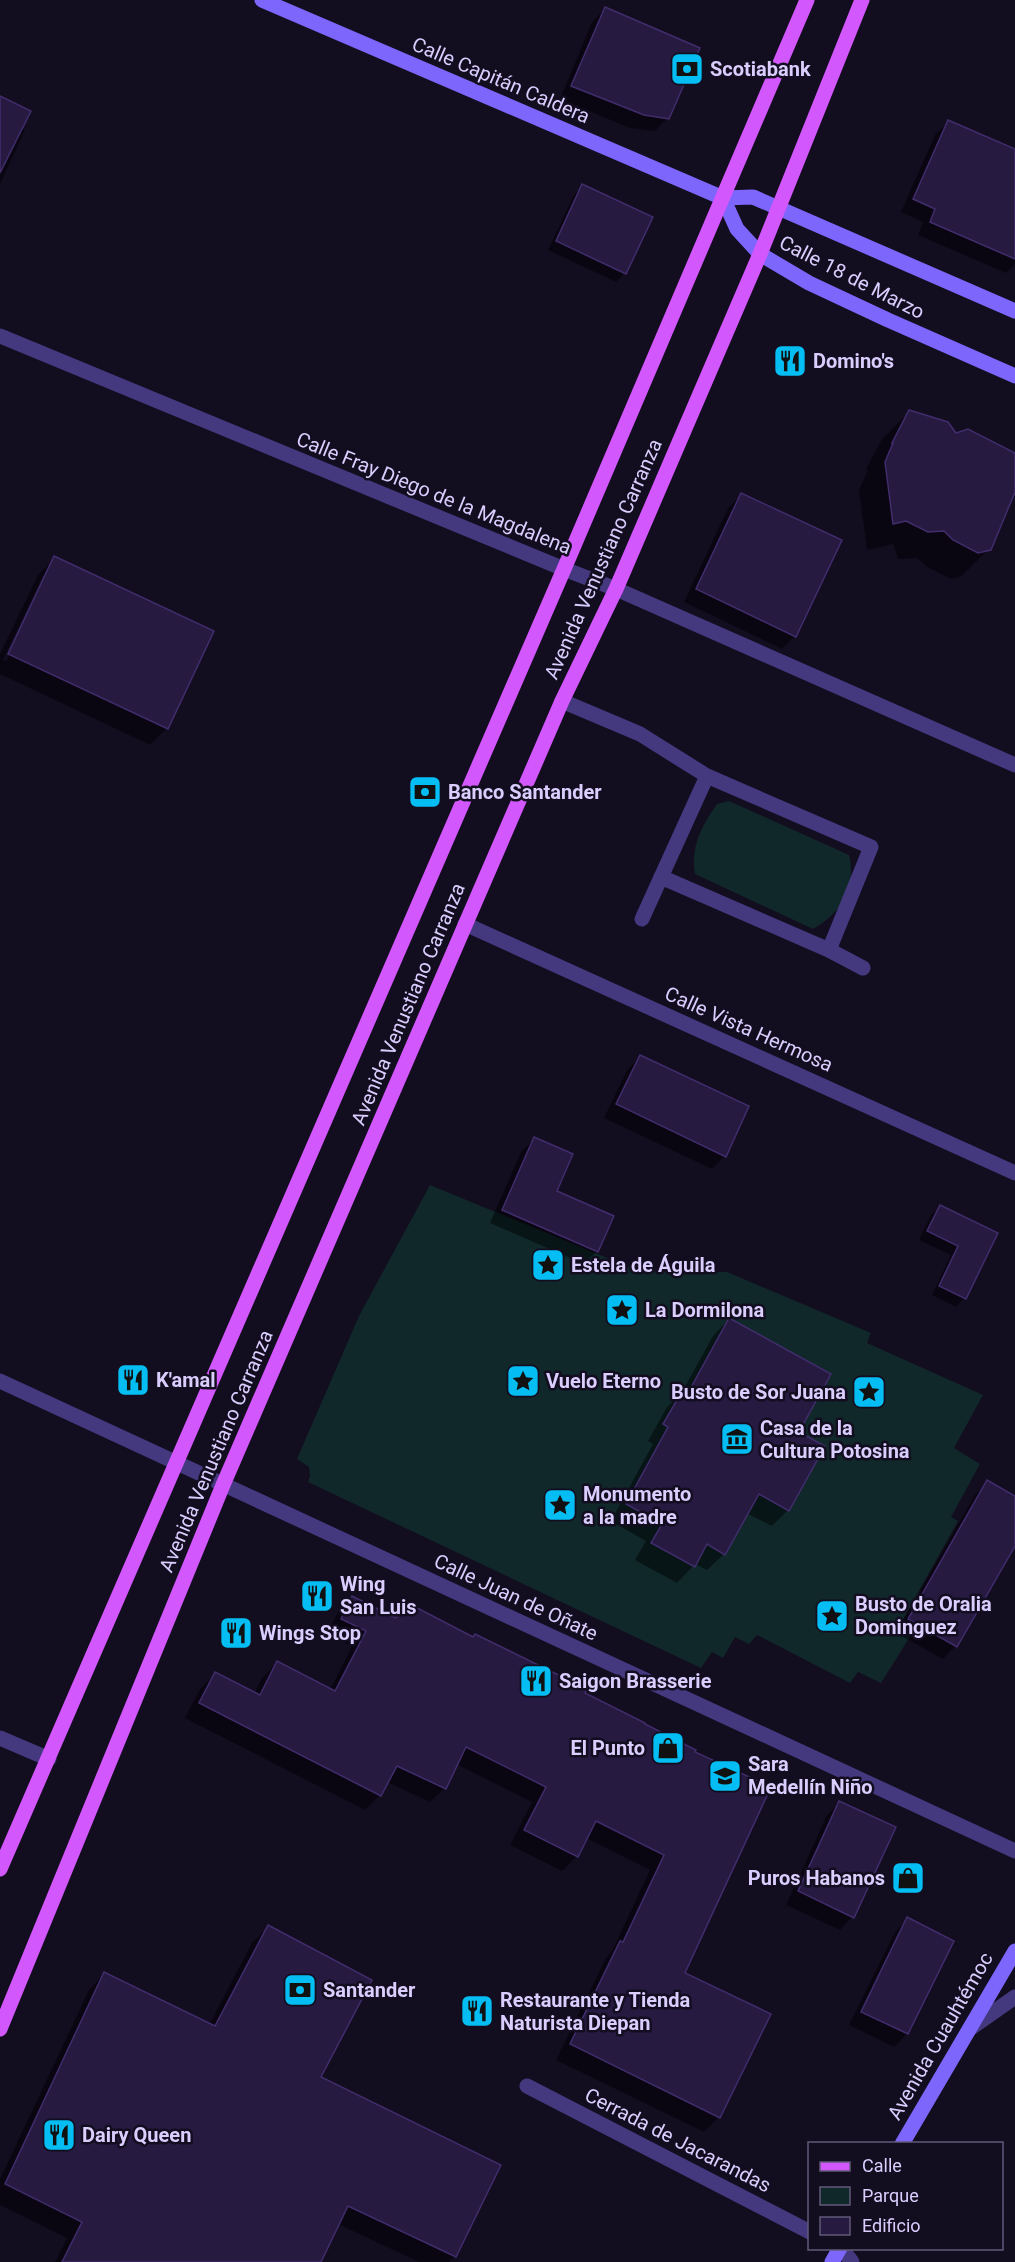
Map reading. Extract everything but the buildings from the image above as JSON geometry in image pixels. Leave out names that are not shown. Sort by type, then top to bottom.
[{"type":"main road","name":"Avenida Venustiano Carranza","points":[[0,1869],[564,569],[807,0]]},
{"type":"main road","name":"Avenida Venustiano Carranza","points":[[0,2029],[223,1485],[562,701],[616,589],[760,254],[862,0]]},
{"type":"street","name":"Calle Capitán Caldera","points":[[262,0],[723,198]]},
{"type":"street","name":"Calle 18 de Marzo","points":[[1015,311],[753,197],[723,198],[737,229],[760,254],[809,283],[1015,376]]},
{"type":"street","name":"Calle Fray Diego de la Magdalena","points":[[0,336],[616,589],[1015,765]]},
{"type":"street","points":[[562,701],[640,734],[706,776],[872,847],[829,950]]},
{"type":"street","points":[[642,919],[706,776]]},
{"type":"street","points":[[661,877],[829,950],[863,968]]},
{"type":"street","name":"Calle Vista Hermosa","points":[[465,924],[1015,1173]]},
{"type":"street","name":"Calle Juan de Oñate","points":[[0,1381],[1015,1851]]},
{"type":"street","points":[[0,1738],[49,1759]]},
{"type":"street","name":"Avenida Cuauhtémoc","points":[[903,2142],[1015,1951]]},
{"type":"street","points":[[970,2028],[1015,1997]]},
{"type":"street","name":"Cerrada de Jacarandas","points":[[527,2086],[808,2231]]},
{"type":"street","points":[[842,2250],[852,2262]]},
{"type":"green space","points":[[729,801],[849,855],[851,878],[849,889],[839,907],[823,923],[813,929],[695,874],[694,855],[702,828],[717,804]]},
{"type":"green space","points":[[430,1185],[639,1271],[727,1272],[871,1333],[867,1343],[983,1395],[954,1448],[980,1464],[951,1517],[958,1521],[901,1623],[913,1632],[881,1683],[858,1672],[850,1683],[757,1635],[749,1644],[735,1637],[723,1658],[712,1652],[701,1668],[308,1482],[309,1467],[297,1459],[359,1316]]},
{"type":"place","name":"Scotiabank","points":[[687,69]]},
{"type":"place","name":"Domino's","points":[[790,361]]},
{"type":"place","name":"Banco Santander","points":[[425,792]]},
{"type":"place","name":"Estela de Águila","points":[[548,1265]]},
{"type":"place","name":"La Dormilona","points":[[622,1310]]},
{"type":"place","name":"K'amal","points":[[133,1380]]},
{"type":"place","name":"Vuelo Eterno","points":[[523,1381]]},
{"type":"place","name":"Busto de Sor Juana","points":[[869,1392]]},
{"type":"place","name":"Casa de la Cultura Potosina","points":[[737,1439]]},
{"type":"place","name":"Monumento a la madre","points":[[560,1505]]},
{"type":"place","name":"Wing San Luis","points":[[317,1596]]},
{"type":"place","name":"Busto de Oralia Dominguez","points":[[832,1616]]},
{"type":"place","name":"Wings Stop","points":[[236,1633]]},
{"type":"place","name":"Saigon Brasserie","points":[[536,1681]]},
{"type":"place","name":"El Punto","points":[[668,1748]]},
{"type":"place","name":"Sara Medellín Niño","points":[[725,1776]]},
{"type":"place","name":"Puros Habanos","points":[[908,1878]]},
{"type":"place","name":"Santander","points":[[300,1990]]},
{"type":"place","name":"Restaurante y Tienda Naturista Diepan","points":[[477,2011]]},
{"type":"place","name":"Dairy Queen","points":[[59,2135]]}]
